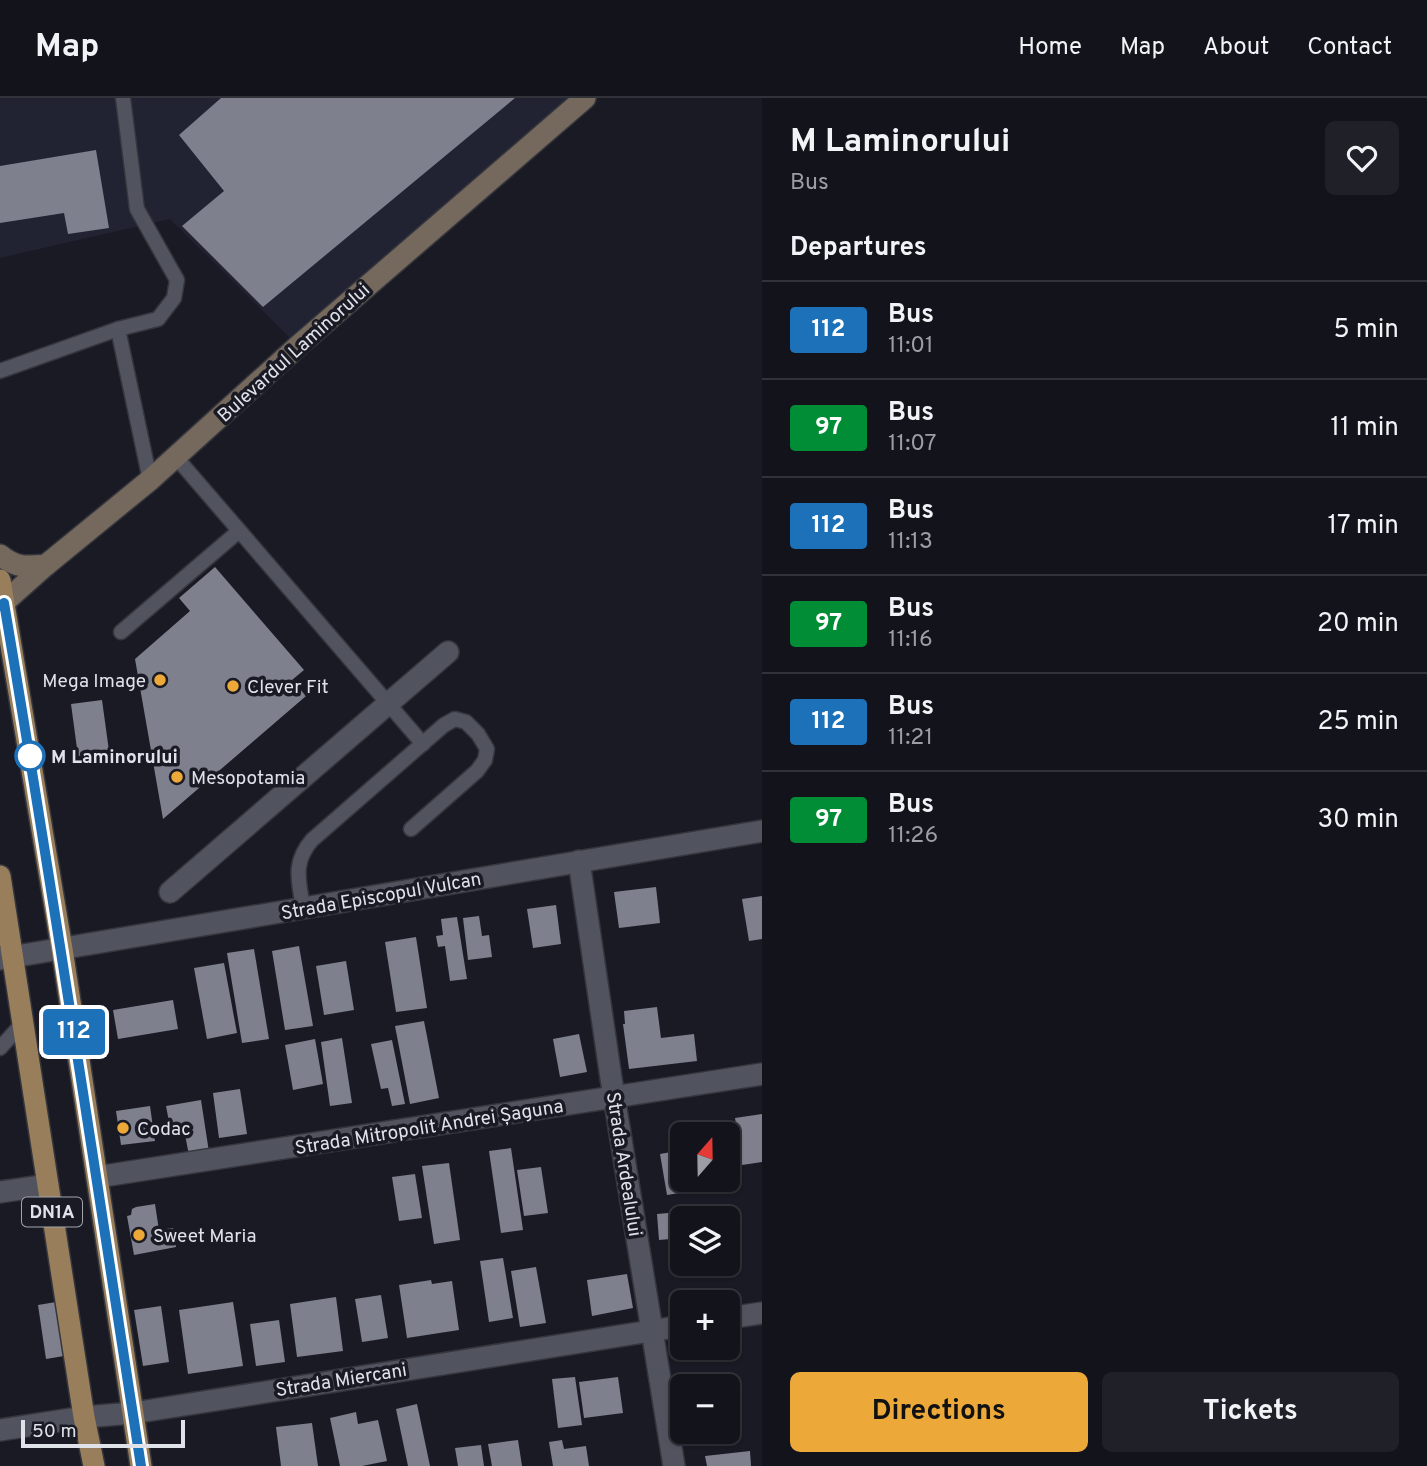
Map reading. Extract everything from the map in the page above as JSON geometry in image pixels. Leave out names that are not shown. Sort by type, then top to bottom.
[{"type":"main road","name":"DN1A","points":[[0,580],[62,949],[141,1466]]},
{"type":"main road","name":"DN1A","points":[[0,876],[6,958],[23,1023],[84,1417],[94,1466]]},
{"type":"street","name":"Bulevardul Laminorului","points":[[2,604],[150,480],[298,346],[585,98]]},
{"type":"street","points":[[0,555],[9,562],[26,567],[46,565]]},
{"type":"street","points":[[170,892],[448,652]]},
{"type":"street","name":"Strada Episcopul Vulcan","points":[[6,958],[762,831]]},
{"type":"street","name":"Strada Ardealului","points":[[579,861],[674,1466]]},
{"type":"street","name":"Strada Mitropolit Andrei Șaguna","points":[[97,1177],[762,1074]]},
{"type":"street","points":[[0,1192],[48,1185]]},
{"type":"street","points":[[740,1316],[762,1313]]},
{"type":"street","name":"Strada Miercani","points":[[0,1430],[84,1417],[133,1413],[670,1327]]},
{"type":"lane","points":[[0,371],[118,329],[158,319],[174,298],[177,280],[137,209],[123,98]]},
{"type":"lane","points":[[118,329],[150,480]]},
{"type":"lane","points":[[176,456],[423,744]]},
{"type":"lane","points":[[121,632],[239,531]]},
{"type":"lane","points":[[303,908],[298,873],[304,849],[444,725],[456,719],[466,722],[478,734],[487,749],[485,760],[477,771],[411,829]]},
{"type":"lane","points":[[0,1048],[23,1023]]},
{"type":"shaded area","points":[[0,98],[569,98],[298,346],[170,219],[0,258]]},
{"type":"building","points":[[221,98],[515,98],[263,307],[182,226],[224,191],[179,135]]},
{"type":"building","points":[[96,150],[109,228],[68,234],[64,213],[0,223],[0,166]]},
{"type":"building","points":[[215,567],[304,670],[292,680],[306,696],[163,819],[135,659],[190,611],[179,598]]},
{"type":"building","points":[[102,700],[109,751],[78,756],[71,704]]},
{"type":"building","points":[[656,887],[660,923],[619,928],[614,892]]},
{"type":"building","points":[[762,896],[762,939],[749,941],[742,899]]},
{"type":"building","points":[[556,905],[561,944],[533,948],[527,909]]},
{"type":"building","points":[[479,916],[482,936],[489,935],[492,957],[468,960],[463,918]]},
{"type":"building","points":[[457,917],[467,979],[450,981],[445,946],[438,947],[436,936],[443,935],[441,919]]},
{"type":"building","points":[[416,937],[427,1008],[396,1012],[385,942]]},
{"type":"building","points":[[299,946],[313,1026],[285,1030],[272,951]]},
{"type":"building","points":[[254,949],[269,1039],[242,1043],[227,953]]},
{"type":"building","points":[[346,961],[354,1010],[324,1015],[316,966]]},
{"type":"building","points":[[224,963],[237,1033],[207,1039],[194,968]]},
{"type":"building","points":[[173,1000],[178,1029],[118,1039],[113,1010]]},
{"type":"building","points":[[657,1007],[661,1038],[694,1034],[697,1061],[629,1069],[623,1024],[624,1011]]},
{"type":"building","points":[[424,1021],[439,1098],[410,1104],[395,1026]]},
{"type":"building","points":[[579,1034],[587,1072],[560,1077],[553,1039]]},
{"type":"building","points":[[342,1038],[352,1103],[330,1106],[321,1042]]},
{"type":"building","points":[[315,1039],[323,1084],[293,1090],[285,1045]]},
{"type":"building","points":[[392,1040],[405,1104],[392,1106],[388,1088],[381,1089],[371,1044]]},
{"type":"building","points":[[240,1089],[247,1134],[219,1138],[213,1093]]},
{"type":"building","points":[[201,1100],[209,1152],[189,1155],[183,1125],[170,1127],[166,1106]]},
{"type":"building","points":[[150,1106],[155,1141],[121,1145],[116,1111]]},
{"type":"building","points":[[762,1114],[762,1162],[742,1165],[740,1122],[736,1122],[735,1118]]},
{"type":"building","points":[[511,1148],[523,1230],[501,1233],[489,1151]]},
{"type":"building","points":[[670,1152],[670,1192],[686,1192],[667,1195],[660,1154]]},
{"type":"building","points":[[449,1163],[460,1240],[434,1244],[422,1166]]},
{"type":"building","points":[[541,1167],[548,1213],[524,1216],[517,1170]]},
{"type":"building","points":[[415,1174],[422,1218],[399,1221],[392,1177]]},
{"type":"building","points":[[155,1204],[159,1230],[173,1228],[176,1247],[134,1255],[127,1216],[131,1215],[132,1209],[136,1207]]},
{"type":"building","points":[[670,1213],[670,1239],[659,1240],[657,1214]]},
{"type":"building","points":[[503,1258],[513,1318],[489,1322],[480,1261]]},
{"type":"building","points":[[536,1267],[546,1323],[520,1327],[511,1271]]},
{"type":"building","points":[[627,1274],[633,1308],[592,1316],[587,1280]]},
{"type":"building","points":[[431,1280],[432,1284],[452,1281],[459,1330],[407,1338],[399,1285]]},
{"type":"building","points":[[381,1295],[388,1338],[362,1342],[355,1299]]},
{"type":"building","points":[[336,1297],[343,1351],[297,1357],[290,1304]]},
{"type":"building","points":[[56,1302],[64,1356],[46,1359],[38,1305]]},
{"type":"building","points":[[233,1302],[243,1366],[188,1374],[179,1310]]},
{"type":"building","points":[[161,1306],[169,1362],[143,1366],[134,1310]]},
{"type":"building","points":[[279,1320],[285,1362],[256,1366],[250,1324]]},
{"type":"building","points":[[575,1377],[582,1425],[558,1428],[552,1379]]},
{"type":"building","points":[[618,1377],[623,1413],[584,1418],[579,1382]]},
{"type":"building","points":[[417,1404],[430,1466],[408,1466],[396,1409]]},
{"type":"building","points":[[356,1412],[358,1424],[378,1420],[387,1461],[362,1466],[340,1466],[330,1418]]},
{"type":"building","points":[[312,1423],[318,1466],[281,1466],[276,1427]]},
{"type":"building","points":[[518,1440],[522,1466],[492,1466],[488,1444]]},
{"type":"building","points":[[562,1440],[564,1449],[586,1446],[589,1466],[553,1466],[549,1442]]},
{"type":"building","points":[[481,1445],[484,1466],[458,1466],[455,1448]]},
{"type":"building","points":[[750,1451],[751,1466],[707,1466],[705,1456]]},
{"type":"bus line","name":"112","points":[[0,606],[4,603],[62,949],[141,1466]]},
{"type":"place","name":"Mega Image","points":[[160,680]]},
{"type":"place","name":"Clever Fit","points":[[233,686]]},
{"type":"place","name":"M Laminorului","points":[[30,756]]},
{"type":"place","name":"Mesopotamia","points":[[177,777]]},
{"type":"place","name":"Codac","points":[[123,1128]]},
{"type":"place","name":"Sweet Maria","points":[[139,1235]]}]
